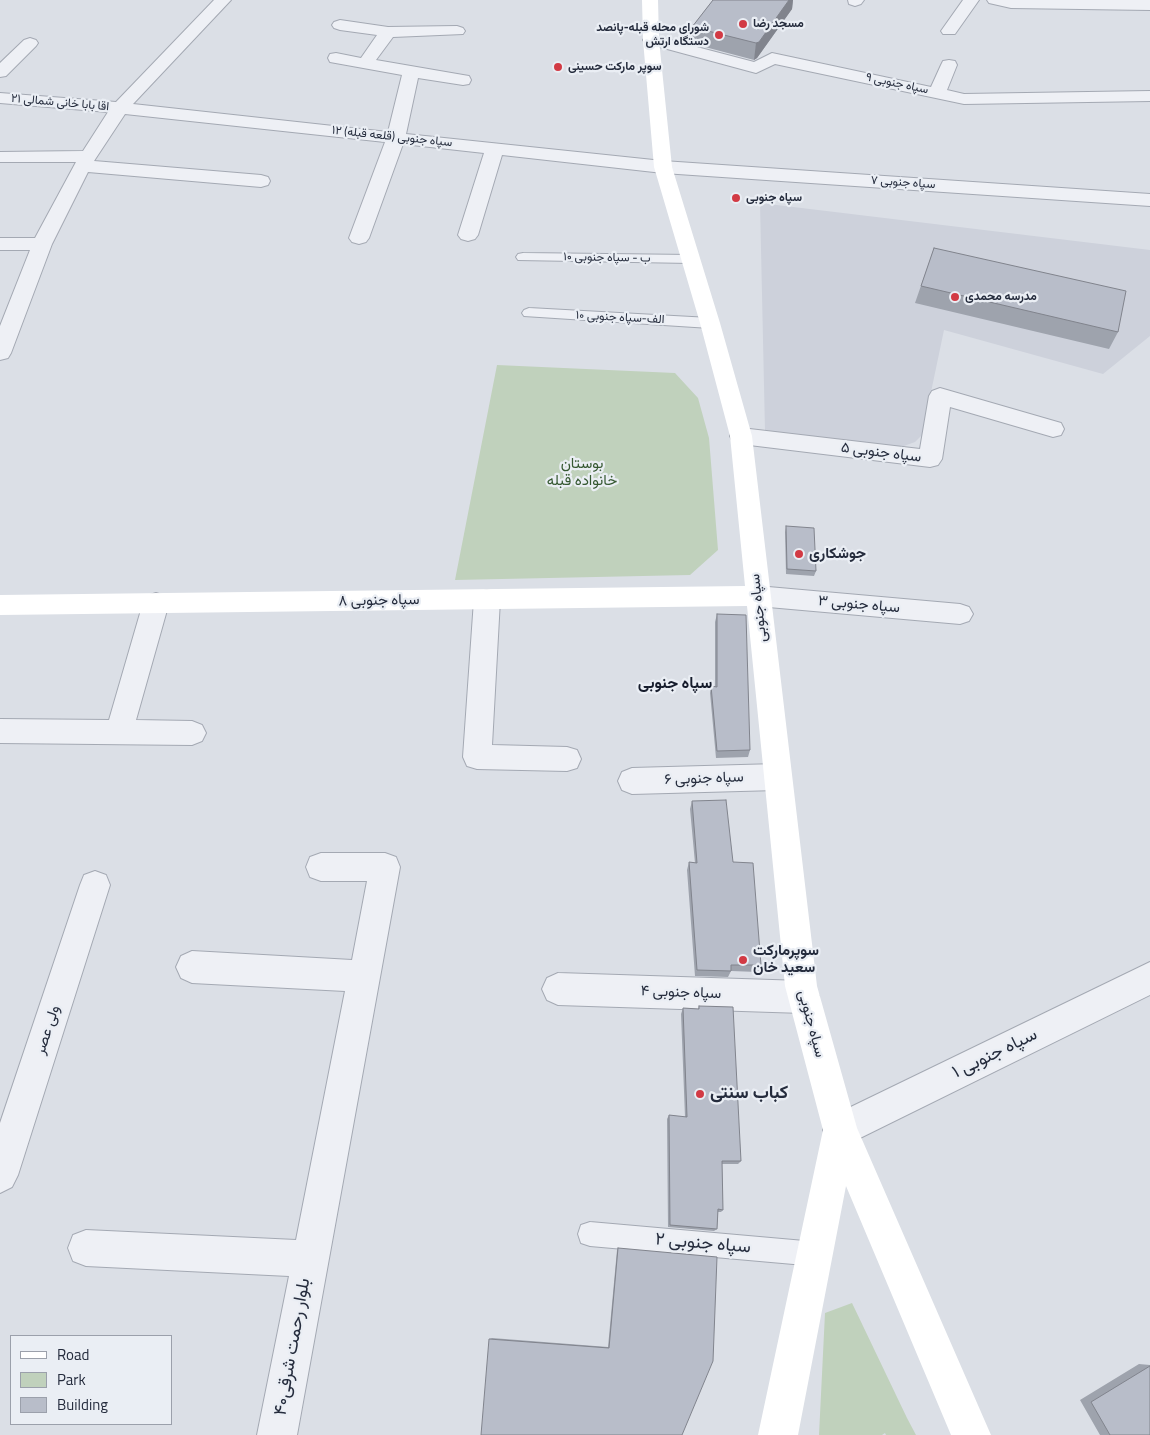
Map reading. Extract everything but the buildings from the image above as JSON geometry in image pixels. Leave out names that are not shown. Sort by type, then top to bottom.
[{"type":"street","points":[[1,347],[42,244],[85,161],[120,108],[223,0]]},
{"type":"street","name":"سپاه جنوبی","points":[[650,0],[651,40],[663,166],[710,323],[741,436],[777,777],[804,997],[840,1130],[971,1435]]},
{"type":"street","points":[[949,31],[971,0]]},
{"type":"street","points":[[995,0],[1011,3],[1150,5]]},
{"type":"street","points":[[340,25],[457,31]]},
{"type":"street","points":[[366,63],[392,27]]},
{"type":"street","name":"۹ سپاه جنوبی","points":[[651,40],[756,68],[772,58],[964,99],[1150,96]]},
{"type":"street","points":[[0,72],[30,43]]},
{"type":"street","points":[[336,58],[463,80]]},
{"type":"street","points":[[936,93],[949,66]]},
{"type":"street","points":[[359,238],[396,138],[412,72]]},
{"type":"street","name":"۲۱ اقا بابا خانی شمالی","points":[[0,98],[120,108]]},
{"type":"street","name":"۱۲ سپاه جنوبی (قلعه قبله)","points":[[120,108],[663,166]]},
{"type":"street","points":[[468,236],[495,148]]},
{"type":"street","points":[[0,157],[85,161],[262,181]]},
{"type":"street","name":"۷ سپاه جنوبی","points":[[663,166],[1147,200]]},
{"type":"street","points":[[0,244],[42,244]]},
{"type":"street","name":"۵ سپاه جنوبی","points":[[741,436],[930,459],[940,396],[1053,429]]},
{"type":"street","name":"۸ سپاه جنوبی","points":[[0,605],[757,596]]},
{"type":"street","name":"۳ سپاه جنوبی","points":[[757,596],[960,614]]},
{"type":"street","points":[[487,600],[477,757],[567,758]]},
{"type":"street","points":[[120,733],[156,603]]},
{"type":"street","points":[[0,731],[192,733]]},
{"type":"street","name":"۶ سپاه جنوبی","points":[[632,781],[777,777]]},
{"type":"street","name":"بلوار رحمت شرقی۴۰","points":[[277,1435],[309,1258],[385,867],[321,867]]},
{"type":"street","name":"ولی عصر","points":[[0,1175],[95,885]]},
{"type":"street","points":[[192,967],[364,976]]},
{"type":"street","name":"۱ سپاه جنوبی","points":[[840,1130],[1150,978]]},
{"type":"street","name":"۴ سپاه جنوبی","points":[[558,989],[804,997]]},
{"type":"street","name":"سپاه جنوبی","points":[[778,1435],[840,1130]]},
{"type":"street","points":[[86,1248],[309,1258]]},
{"type":"lane","name":"۱۰ ب - سپاه جنوبی","points":[[523,257],[691,259]]},
{"type":"lane","name":"۱۰ الف-سپاه جنوبی","points":[[529,312],[710,323]]},
{"type":"lane","name":"۲ سپاه جنوبی","points":[[590,1234],[816,1254]]},
{"type":"shaded area","name":"مدرسه محمدی","points":[[760,203],[1150,250],[1150,336],[1103,374],[944,330],[922,435],[915,442],[901,447],[765,431]]},
{"type":"green space","name":"بوستان خانواده قبله","points":[[497,365],[675,373],[698,398],[709,438],[718,550],[690,575],[455,580]]},
{"type":"green space","points":[[852,1303],[916,1435],[886,1435],[885,1433],[882,1435],[819,1435],[825,1313]]},
{"type":"place","name":"مسجد رضا","points":[[743,24]]},
{"type":"place","name":"شورای محله قبله-پانصد دستگاه ارتش","points":[[719,35]]},
{"type":"place","name":"سوپر مارکت حسینی","points":[[558,67]]},
{"type":"place","name":"سپاه جنوبی","points":[[736,198]]},
{"type":"place","name":"مدرسه محمدی","points":[[955,297]]},
{"type":"place","name":"جوشکاری","points":[[799,554]]},
{"type":"place","name":"سوپرمارکت سعید خان","points":[[743,960]]},
{"type":"place","name":"کباب سنتی","points":[[700,1094]]},
{"type":"district","name":"سپاه جنوبی","points":[[675,684]]}]
